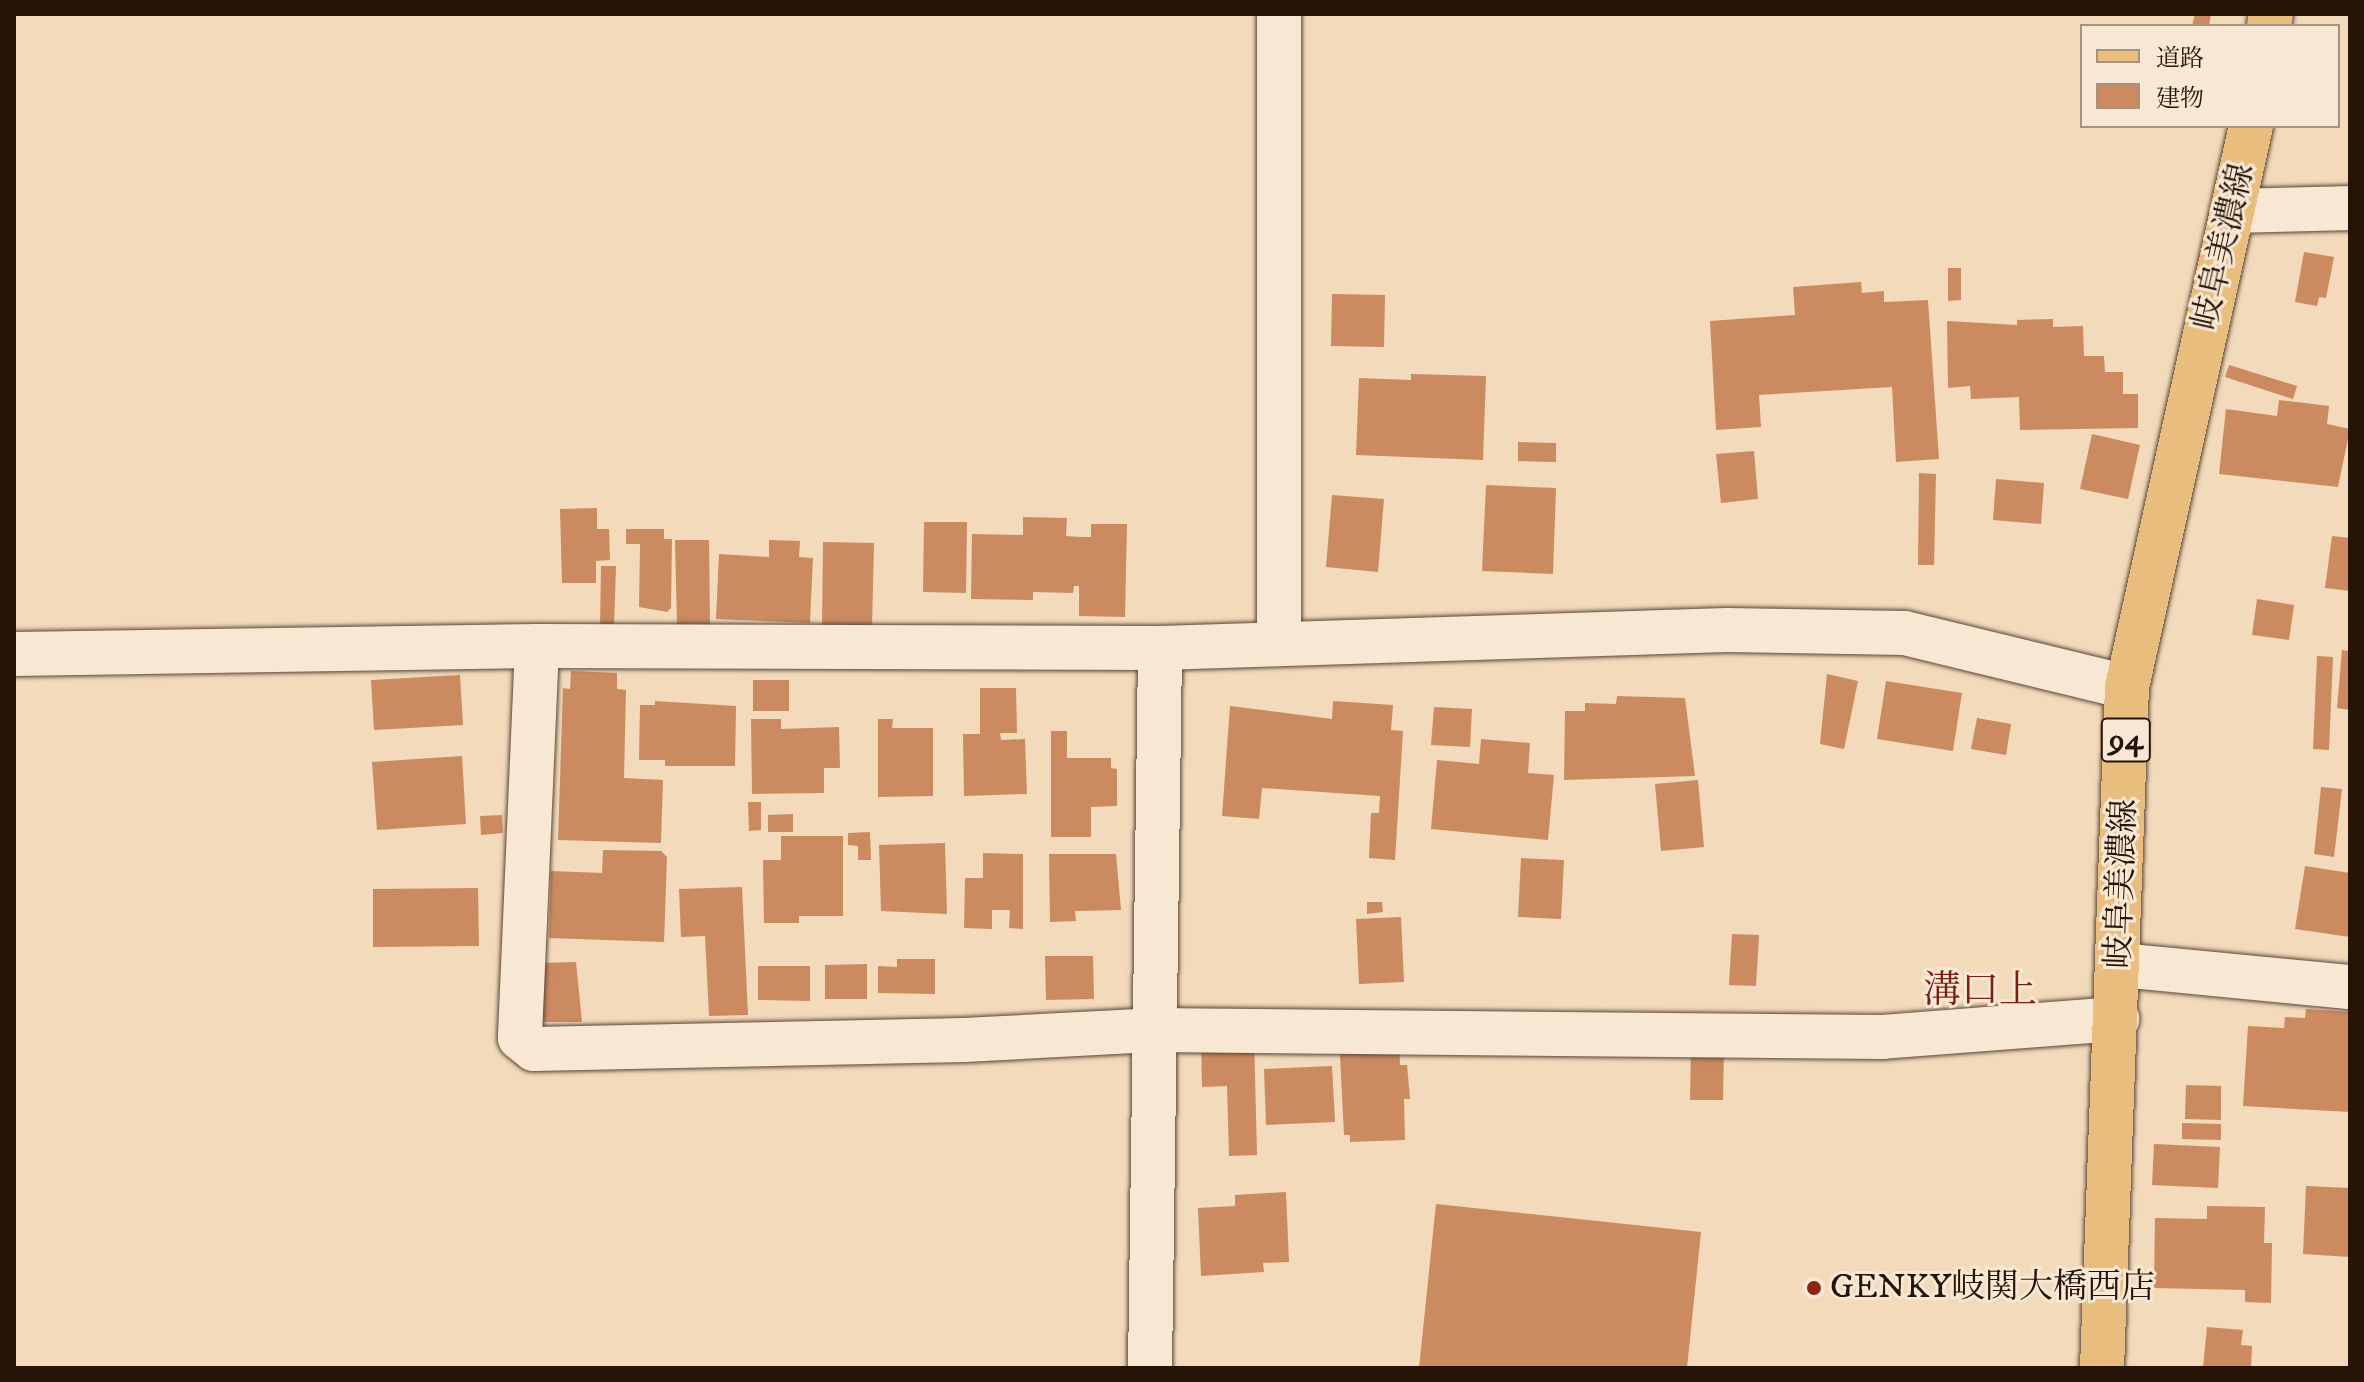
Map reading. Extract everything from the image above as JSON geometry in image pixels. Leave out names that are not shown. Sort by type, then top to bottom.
[{"type":"main road","name":"岐阜美濃線","points":[[2102,1368],[2120,965],[2127,687],[2194,372],[2235,211],[2251,128]]},
{"type":"street","points":[[1279,14],[1279,644]]},
{"type":"street","points":[[2235,211],[2350,208]]},
{"type":"street","points":[[14,654],[537,646],[1160,648],[1727,630],[1905,633],[2127,687]]},
{"type":"street","points":[[537,646],[520,1038],[534,1049],[964,1040],[1153,1030],[1882,1037],[2117,1019]]},
{"type":"street","points":[[1150,1368],[1160,648]]},
{"type":"street","points":[[2120,965],[2350,987]]},
{"type":"building","points":[[2195,14],[2211,14],[2209,24],[2192,24]]},
{"type":"building","points":[[2304,252],[2334,257],[2326,298],[2319,297],[2317,306],[2295,302]]},
{"type":"building","points":[[1948,268],[1961,268],[1961,300],[1948,301]]},
{"type":"building","points":[[1861,282],[1862,293],[1884,291],[1884,302],[1928,300],[1939,459],[1896,462],[1892,387],[1759,395],[1761,427],[1716,430],[1710,321],[1795,315],[1793,287]]},
{"type":"building","points":[[1332,294],[1385,295],[1384,347],[1331,346]]},
{"type":"building","points":[[2053,319],[2053,327],[2083,326],[2084,356],[2104,356],[2105,372],[2123,372],[2123,394],[2138,394],[2138,428],[2020,430],[2019,397],[1971,399],[1970,386],[1948,388],[1947,321],[2017,325],[2017,320]]},
{"type":"building","points":[[2229,365],[2297,386],[2293,399],[2225,377]]},
{"type":"building","points":[[1411,374],[1486,376],[1483,460],[1356,455],[1359,378],[1411,380]]},
{"type":"building","points":[[2279,400],[2329,406],[2327,424],[2350,429],[2338,487],[2219,474],[2226,409],[2277,416]]},
{"type":"building","points":[[2092,434],[2140,445],[2128,499],[2080,489]]},
{"type":"building","points":[[1518,442],[1556,443],[1556,462],[1518,461]]},
{"type":"building","points":[[1754,451],[1758,499],[1721,503],[1716,454]]},
{"type":"building","points":[[1919,473],[1936,474],[1934,565],[1918,565]]},
{"type":"building","points":[[1996,479],[2044,483],[2041,524],[1993,520]]},
{"type":"building","points":[[1486,485],[1556,488],[1553,574],[1482,571]]},
{"type":"building","points":[[1332,495],[1384,499],[1378,572],[1326,567]]},
{"type":"building","points":[[597,508],[597,529],[609,529],[610,560],[596,561],[596,583],[562,583],[560,509]]},
{"type":"building","points":[[1023,517],[1067,518],[1066,536],[1080,537],[1091,537],[1091,524],[1127,524],[1125,617],[1079,616],[1079,586],[1074,586],[1073,593],[1033,592],[1033,600],[971,599],[972,534],[1023,535]]},
{"type":"building","points":[[924,522],[967,522],[966,593],[923,592]]},
{"type":"building","points":[[626,529],[664,529],[664,539],[672,539],[671,608],[667,612],[639,607],[640,544],[626,544]]},
{"type":"building","points":[[2332,536],[2350,538],[2350,591],[2325,588]]},
{"type":"building","points":[[675,540],[709,540],[710,625],[677,625]]},
{"type":"building","points":[[769,540],[800,541],[799,557],[813,558],[810,623],[716,619],[719,554],[769,557]]},
{"type":"building","points":[[823,542],[874,543],[872,628],[822,627]]},
{"type":"building","points":[[601,566],[616,566],[614,625],[600,625]]},
{"type":"building","points":[[2257,599],[2294,605],[2289,640],[2252,635]]},
{"type":"building","points":[[2342,650],[2350,651],[2350,710],[2337,708]]},
{"type":"building","points":[[2317,656],[2333,657],[2329,750],[2313,749]]},
{"type":"building","points":[[571,671],[617,673],[617,689],[626,690],[624,778],[663,780],[661,843],[558,840],[563,688],[570,689]]},
{"type":"building","points":[[1827,674],[1858,681],[1844,749],[1820,744]]},
{"type":"building","points":[[460,675],[463,725],[374,730],[371,680]]},
{"type":"building","points":[[753,680],[789,680],[789,711],[753,711]]},
{"type":"building","points":[[1886,681],[1962,693],[1953,751],[1877,739]]},
{"type":"building","points":[[980,688],[1016,688],[1017,733],[1000,733],[1001,740],[1025,739],[1027,794],[964,796],[963,734],[980,734]]},
{"type":"building","points":[[1617,696],[1685,698],[1695,776],[1564,780],[1565,711],[1585,711],[1585,703],[1616,704]]},
{"type":"building","points":[[655,701],[736,706],[735,766],[665,766],[665,760],[639,760],[640,705],[655,705]]},
{"type":"building","points":[[1333,701],[1393,705],[1391,730],[1403,731],[1395,860],[1369,858],[1371,813],[1379,813],[1380,796],[1262,788],[1259,819],[1222,816],[1230,706],[1332,719]]},
{"type":"building","points":[[1434,707],[1472,709],[1470,747],[1431,745]]},
{"type":"building","points":[[1977,718],[2011,724],[2006,755],[1971,749]]},
{"type":"building","points":[[751,719],[781,719],[781,729],[839,727],[840,768],[824,768],[824,793],[752,794]]},
{"type":"building","points":[[878,719],[893,719],[892,728],[933,728],[933,796],[878,797]]},
{"type":"building","points":[[1051,731],[1067,731],[1067,758],[1111,758],[1111,768],[1117,769],[1117,806],[1091,807],[1091,837],[1051,837]]},
{"type":"building","points":[[1481,739],[1530,743],[1528,773],[1554,775],[1548,840],[1431,829],[1437,760],[1479,764]]},
{"type":"building","points":[[462,756],[466,824],[377,830],[372,762]]},
{"type":"building","points":[[1698,780],[1704,847],[1661,851],[1655,784]]},
{"type":"building","points":[[2321,787],[2342,789],[2334,857],[2314,854]]},
{"type":"building","points":[[748,802],[761,802],[761,830],[749,831]]},
{"type":"building","points":[[793,814],[793,832],[768,832],[768,815]]},
{"type":"building","points":[[502,815],[503,833],[481,835],[480,816]]},
{"type":"building","points":[[870,832],[871,860],[858,860],[858,846],[848,845],[848,833]]},
{"type":"building","points":[[781,836],[843,836],[843,916],[799,916],[799,923],[764,923],[763,860],[781,860]]},
{"type":"building","points":[[945,843],[947,914],[881,911],[879,845]]},
{"type":"building","points":[[603,850],[661,851],[667,857],[664,942],[549,938],[551,871],[602,873]]},
{"type":"building","points":[[983,853],[1023,854],[1023,929],[1009,928],[1010,910],[992,910],[992,929],[964,928],[965,878],[983,878]]},
{"type":"building","points":[[1049,854],[1116,854],[1121,910],[1075,911],[1076,921],[1050,922]]},
{"type":"building","points":[[1521,858],[1564,860],[1561,919],[1518,917]]},
{"type":"building","points":[[2305,866],[2350,873],[2350,937],[2295,929]]},
{"type":"building","points":[[742,887],[748,1015],[709,1016],[705,936],[681,937],[679,889]]},
{"type":"building","points":[[478,888],[479,946],[373,947],[373,889]]},
{"type":"building","points":[[1367,902],[1382,902],[1383,912],[1367,914]]},
{"type":"building","points":[[1401,917],[1404,982],[1359,984],[1356,919]]},
{"type":"building","points":[[1732,934],[1759,935],[1756,986],[1729,985]]},
{"type":"building","points":[[1045,956],[1093,956],[1094,999],[1046,1000]]},
{"type":"building","points":[[897,959],[935,959],[935,994],[878,993],[878,966],[897,967]]},
{"type":"building","points":[[576,962],[582,1022],[540,1022],[540,963]]},
{"type":"building","points":[[867,964],[867,999],[825,999],[825,965]]},
{"type":"building","points":[[758,966],[810,966],[810,1001],[758,1000]]},
{"type":"building","points":[[2306,1009],[2350,1012],[2350,1112],[2243,1106],[2248,1026],[2284,1028],[2285,1017],[2305,1018]]},
{"type":"building","points":[[1254,1036],[1257,1155],[1229,1156],[1227,1086],[1202,1087],[1201,1038]]},
{"type":"building","points":[[1339,1036],[1399,1036],[1400,1065],[1407,1065],[1410,1099],[1404,1099],[1405,1140],[1350,1142],[1350,1135],[1344,1135]]},
{"type":"building","points":[[1691,1048],[1724,1048],[1723,1100],[1690,1100]]},
{"type":"building","points":[[1332,1066],[1335,1122],[1266,1125],[1264,1069]]},
{"type":"building","points":[[2186,1085],[2221,1086],[2221,1120],[2185,1119]]},
{"type":"building","points":[[2182,1123],[2221,1124],[2221,1140],[2182,1139]]},
{"type":"building","points":[[2154,1144],[2220,1147],[2218,1188],[2152,1185]]},
{"type":"building","points":[[2306,1186],[2350,1188],[2350,1257],[2303,1254]]},
{"type":"building","points":[[1286,1192],[1289,1262],[1263,1263],[1264,1272],[1201,1276],[1198,1208],[1235,1206],[1235,1195]]},
{"type":"building","points":[[1436,1204],[1701,1232],[1687,1368],[1419,1368]]},
{"type":"building","points":[[2207,1206],[2265,1207],[2264,1243],[2272,1243],[2271,1303],[2245,1302],[2245,1290],[2154,1288],[2155,1218],[2207,1219]]},
{"type":"building","points":[[2207,1327],[2243,1330],[2241,1345],[2252,1346],[2251,1368],[2203,1368]]},
{"type":"place","name":"GENKY岐関大橋西店","points":[[1814,1288]]},
{"type":"district","name":"溝口上","points":[[1980,992]]}]
